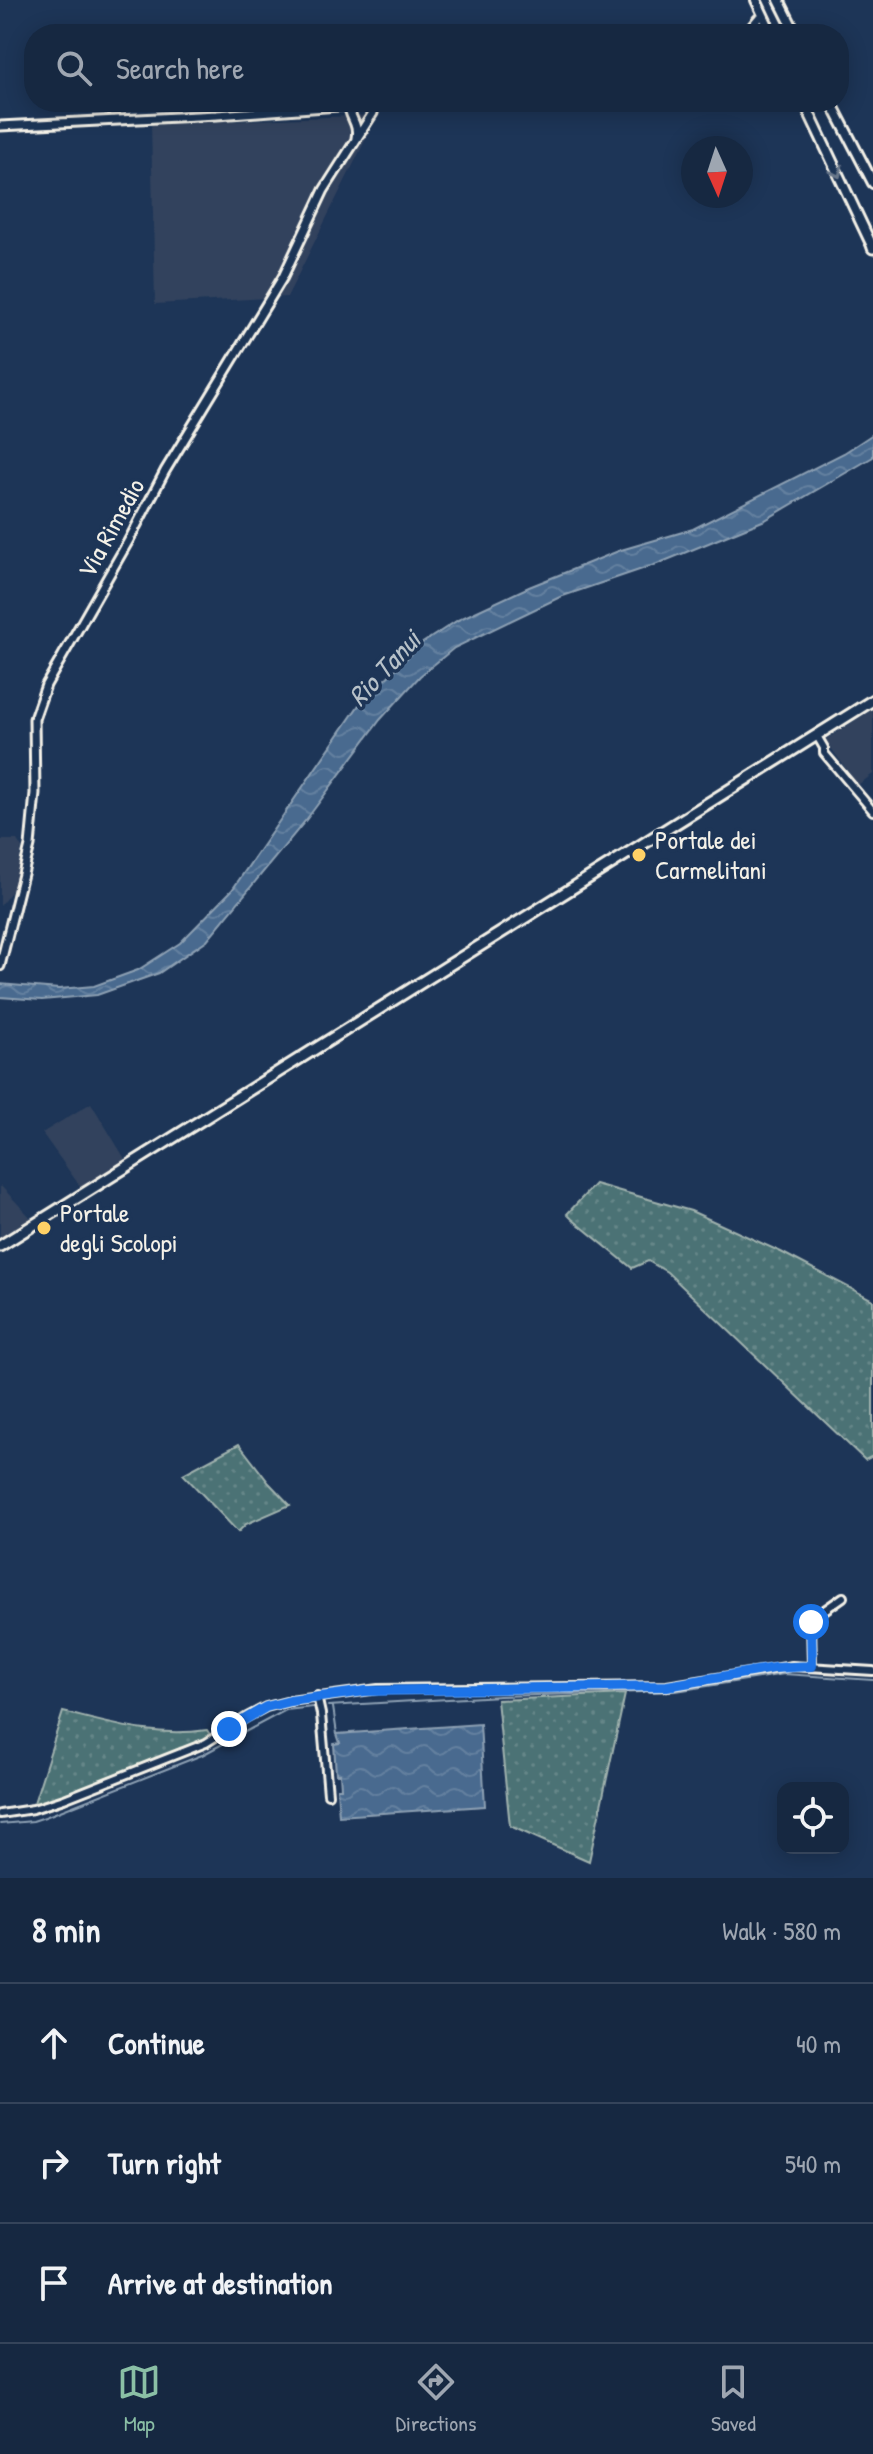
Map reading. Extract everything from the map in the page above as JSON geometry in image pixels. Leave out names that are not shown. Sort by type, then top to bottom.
[{"type":"main road","points":[[779,0],[791,24]]},
{"type":"main road","points":[[758,4],[758,19]]},
{"type":"main road","points":[[758,4],[767,24]]},
{"type":"main road","points":[[809,112],[873,248]]},
{"type":"main road","points":[[836,112],[873,183]]},
{"type":"main road","points":[[0,1246],[873,700]]},
{"type":"street","points":[[754,24],[758,19]]},
{"type":"street","points":[[0,126],[244,112]]},
{"type":"street","points":[[351,112],[356,124],[355,143]]},
{"type":"street","name":"Via Rimedio","points":[[0,966],[30,846],[35,793],[34,719],[46,685],[165,471],[283,277],[324,190],[373,112]]},
{"type":"street","points":[[817,736],[824,753],[873,811]]},
{"type":"street","points":[[812,1666],[811,1622],[843,1597]]},
{"type":"street","points":[[0,1814],[33,1809],[64,1799],[206,1743],[266,1707],[317,1696],[378,1689],[667,1686],[774,1668],[812,1666],[873,1671]]},
{"type":"street","points":[[317,1696],[328,1794]]},
{"type":"shaded area","points":[[378,115],[287,297],[155,304],[151,124]]},
{"type":"shaded area","points":[[873,709],[873,774],[858,785],[825,740]]},
{"type":"shaded area","points":[[0,840],[17,840],[22,848],[14,888],[0,906]]},
{"type":"shaded area","points":[[91,1103],[127,1162],[82,1189],[42,1133]]},
{"type":"shaded area","points":[[0,1185],[34,1221],[0,1239]]},
{"type":"green space","points":[[595,1184],[691,1211],[781,1252],[873,1300],[873,1456],[865,1460],[667,1272],[648,1261],[632,1268],[572,1219],[567,1214]]},
{"type":"green space","points":[[239,1444],[290,1505],[246,1524],[238,1532],[183,1474]]},
{"type":"green space","points":[[625,1694],[589,1861],[510,1826],[497,1700]]},
{"type":"green space","points":[[63,1712],[152,1731],[207,1730],[211,1736],[169,1756],[33,1806]]},
{"type":"water","points":[[873,434],[873,457],[765,520],[657,564],[560,597],[454,648],[420,676],[380,720],[306,820],[207,940],[159,973],[97,995],[42,1000],[0,997],[0,984],[59,989],[94,986],[138,970],[180,943],[232,890],[359,705],[421,644],[458,620],[621,550],[693,529],[844,453]]},
{"type":"water","points":[[480,1724],[485,1806],[339,1816],[337,1788],[341,1788],[340,1774],[336,1774],[334,1744],[340,1743],[337,1734]]},
{"type":"waterway","points":[[650,1692],[676,1691],[784,1674],[873,1680]]},
{"type":"waterway","points":[[328,1706],[643,1692]]},
{"type":"waterway","points":[[0,1824],[45,1817],[202,1755],[286,1710],[313,1707]]},
{"type":"waterway","points":[[333,1707],[337,1734]]},
{"type":"place","name":"Portale dei Carmelitani","points":[[639,855]]},
{"type":"place","name":"Portale degli Scolopi","points":[[44,1228]]},
{"type":"route","points":[[229,1729],[266,1707],[378,1689],[667,1686],[774,1668],[812,1666],[811,1622]]},
{"type":"water label","name":"Rio Tanui","points":[[384,668]]}]
